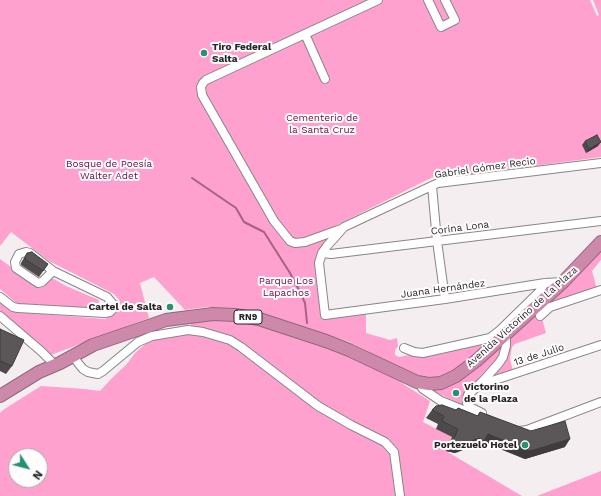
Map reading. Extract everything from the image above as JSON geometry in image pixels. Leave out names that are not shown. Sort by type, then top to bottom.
[{"type":"highway","name":"Avenida Victorino de La Plaza","points":[[73,355],[93,345],[166,320],[201,315],[235,315],[259,319],[326,341],[349,350],[417,382],[429,384],[441,383],[456,376],[476,362],[563,282],[601,242]]},
{"type":"highway","name":"RN9","points":[[0,387],[59,357],[73,355]]},
{"type":"highway","name":"RN9","points":[[0,396],[28,378],[73,355]]},
{"type":"street","points":[[344,227],[305,242],[295,243],[290,241],[274,222],[210,110],[201,91],[203,83],[206,80],[378,0]]},
{"type":"street","points":[[428,0],[441,27],[455,20],[445,0]]},
{"type":"street","points":[[305,34],[325,79]]},
{"type":"street","name":"Gabriel Gómez Recio","points":[[322,253],[344,227],[443,182],[601,163]]},
{"type":"street","points":[[432,186],[437,241],[445,299]]},
{"type":"street","name":"Corina Lona","points":[[322,253],[331,254],[601,221]]},
{"type":"street","points":[[0,297],[18,308],[105,313],[112,310],[113,304],[107,297],[53,271],[34,255],[26,252],[19,254],[15,262],[16,268],[38,283],[42,282],[53,271]]},
{"type":"street","name":"Juana Hernández","points":[[322,253],[319,263],[325,315],[445,299],[545,283],[563,282]]},
{"type":"street","points":[[404,348],[414,352],[423,353],[490,338],[539,292],[545,283]]},
{"type":"street","points":[[540,316],[550,307],[601,290]]},
{"type":"street","points":[[0,316],[51,361]]},
{"type":"street","points":[[73,355],[83,369],[88,372],[98,374],[138,342],[152,336],[188,330],[203,332],[230,340],[318,406],[385,442],[394,452],[400,496]]},
{"type":"street","points":[[417,382],[423,389],[441,401],[496,421],[470,407],[467,403],[467,399],[468,395],[483,382],[503,357],[506,346],[506,334]]},
{"type":"street","name":"13 de Julio","points":[[483,382],[492,381],[601,345]]},
{"type":"street","points":[[512,429],[517,431],[528,430],[601,402]]},
{"type":"green space","points":[[0,0],[590,0],[597,16],[599,15],[593,0],[601,0],[601,157],[438,179],[435,176],[309,239],[304,246],[329,238],[317,253],[315,261],[324,317],[366,312],[366,333],[390,340],[397,338],[398,346],[395,350],[395,355],[399,357],[496,338],[454,374],[428,380],[382,361],[368,351],[349,342],[250,310],[206,307],[185,310],[154,277],[140,283],[149,318],[51,355],[0,311],[0,301],[16,312],[105,319],[119,309],[120,301],[114,294],[49,261],[11,232],[0,246]]},
{"type":"green space","points":[[601,250],[601,260],[592,271],[597,289],[541,314],[546,333],[515,344],[512,347],[510,359],[513,371],[500,375],[496,374],[495,372],[511,336]]},
{"type":"green space","points":[[0,259],[39,287],[52,278],[66,286],[99,300],[98,310],[19,305],[0,289]]},
{"type":"green space","points":[[211,319],[246,321],[347,352],[386,373],[430,401],[423,422],[452,437],[446,451],[522,496],[0,496],[0,413],[3,410],[41,386],[100,391],[126,365],[135,353],[151,339],[192,329],[190,320]]},
{"type":"green space","points":[[499,348],[502,352],[496,362],[464,400],[462,405],[428,388],[449,386],[461,380],[478,368]]},
{"type":"green space","points":[[601,471],[601,496],[537,496]]},
{"type":"building","points":[[597,135],[601,142],[589,149],[585,141]]},
{"type":"building","points":[[32,252],[48,264],[43,271],[25,259],[27,253]]},
{"type":"building","points":[[0,329],[24,340],[12,366],[0,361]]},
{"type":"building","points":[[442,405],[456,410],[458,408],[478,416],[480,412],[531,431],[565,421],[570,439],[530,451],[488,434],[484,441],[479,438],[461,445],[452,443],[458,429],[442,421],[444,416],[432,410],[436,406]]},
{"type":"waterway","points":[[192,178],[236,208],[244,222],[264,232],[299,290],[305,303],[307,323]]},
{"type":"place","name":"Tiro Federal Salta","points":[[204,53]]},
{"type":"place","name":"Cartel de Salta","points":[[170,307]]},
{"type":"place","name":"Victorino de la Plaza","points":[[456,393]]},
{"type":"place","name":"Portezuelo Hotel","points":[[525,445]]},
{"type":"park label","name":"Cementerio de la Santa Cruz","points":[[322,124]]},
{"type":"park label","name":"Bosque de Poesía Walter Adet","points":[[109,170]]},
{"type":"park label","name":"Parque Los Lapachos","points":[[286,286]]}]
